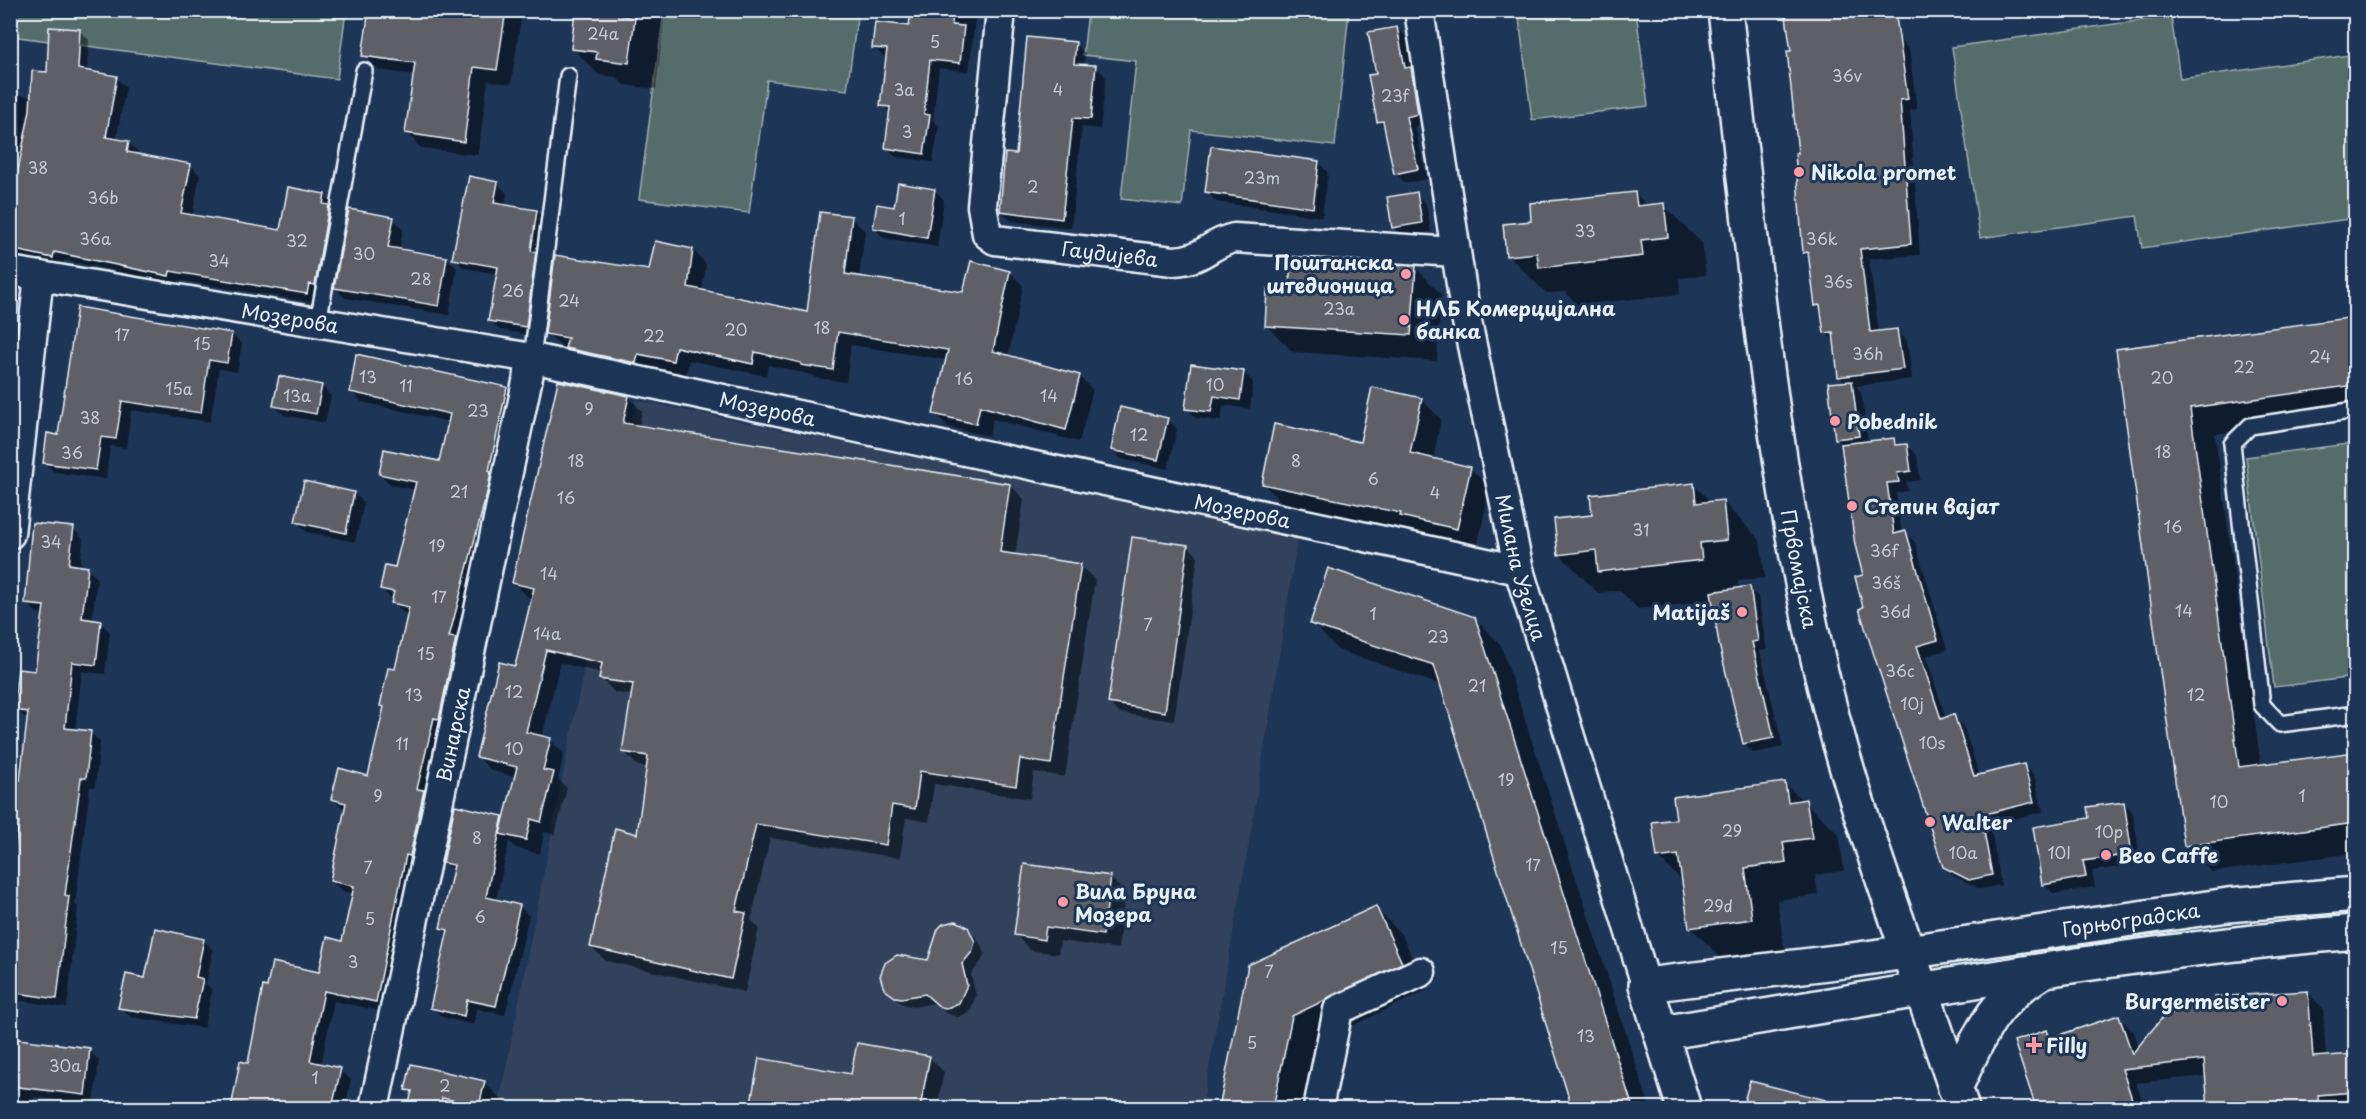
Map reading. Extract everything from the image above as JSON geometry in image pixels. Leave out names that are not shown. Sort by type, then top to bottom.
[{"type":"street","name":"Гаудијева","points":[[1001,10],[982,206],[987,234],[995,240],[1173,261],[1198,258],[1224,240],[1234,238],[1455,252]]},
{"type":"street","name":"Милана Узелца","points":[[1419,10],[1455,252],[1519,570],[1684,1108]]},
{"type":"street","name":"Првомајска","points":[[1725,10],[1766,367],[1792,541],[1838,737],[1870,842],[1958,1098]]},
{"type":"street","name":"Мозерова","points":[[10,270],[532,358],[1519,570]]},
{"type":"street","points":[[10,534],[39,276]]},
{"type":"street","name":"Винарска","points":[[374,1108],[532,358]]},
{"type":"street","name":"Горњоградска","points":[[1646,985],[1908,951],[2229,905],[2355,894]]},
{"type":"street","name":"Горњоградска","points":[[1660,1033],[1921,990],[2231,943],[2355,933]]},
{"type":"street","points":[[1318,1108],[1338,1010],[1421,972]]},
{"type":"street","points":[[1958,1098],[1988,1021],[2003,1000],[2041,972]]},
{"type":"lane","points":[[318,322],[363,71]]},
{"type":"lane","points":[[532,358],[568,76]]},
{"type":"lane","points":[[2355,410],[2250,426],[2232,444],[2262,705],[2280,724],[2355,714]]},
{"type":"shaded area","points":[[636,400],[1298,536],[1252,826],[1202,1108],[498,1108]]},
{"type":"green space","points":[[11,11],[346,11],[337,79],[11,36]]},
{"type":"green space","points":[[664,11],[858,11],[847,90],[767,80],[749,213],[639,199]]},
{"type":"green space","points":[[1088,11],[1349,11],[1335,146],[1191,130],[1182,206],[1121,199],[1136,61],[1083,55]]},
{"type":"green space","points":[[1518,11],[1636,11],[1648,106],[1532,120]]},
{"type":"green space","points":[[2171,16],[2180,79],[2349,55],[2356,98],[2355,218],[2142,248],[2137,216],[1980,238],[1952,47]]},
{"type":"green space","points":[[2355,443],[2355,677],[2274,687],[2246,457]]},
{"type":"building","points":[[369,10],[506,10],[497,70],[474,67],[464,142],[405,133],[415,63],[362,56]]},
{"type":"building","points":[[575,10],[618,10],[618,15],[635,18],[629,63],[596,59],[597,52],[571,49]]},
{"type":"building","points":[[911,10],[953,12],[952,25],[964,26],[960,63],[930,60],[924,114],[930,115],[924,154],[885,148],[890,107],[880,106],[887,49],[872,48],[875,22],[909,26]]},
{"type":"building","points":[[1785,10],[1895,10],[1908,99],[1900,100],[1911,244],[1860,249],[1870,332],[1897,329],[1903,369],[1838,377],[1833,332],[1824,333],[1820,305],[1815,306],[1808,252],[1803,253],[1795,153],[1798,153],[1787,51],[1791,51]]},
{"type":"building","points":[[49,27],[80,29],[78,69],[117,76],[106,137],[129,141],[127,152],[191,164],[181,213],[280,230],[288,187],[325,194],[323,204],[329,205],[315,285],[309,284],[307,294],[170,271],[169,276],[54,252],[53,258],[10,249],[10,210],[30,110],[32,71],[47,72]]},
{"type":"building","points":[[1397,27],[1405,68],[1411,67],[1418,114],[1406,117],[1418,169],[1394,174],[1383,121],[1377,122],[1368,75],[1376,74],[1368,32]]},
{"type":"building","points":[[1027,37],[1076,42],[1074,64],[1096,65],[1091,119],[1073,118],[1062,219],[1000,211],[1005,153],[1016,154]]},
{"type":"building","points":[[1211,146],[1319,161],[1313,208],[1205,192]]},
{"type":"building","points":[[469,176],[498,182],[494,203],[537,210],[531,251],[536,252],[526,327],[488,321],[498,267],[452,259]]},
{"type":"building","points":[[898,183],[935,189],[927,238],[873,228],[877,204],[894,207]]},
{"type":"building","points":[[1417,192],[1422,223],[1392,228],[1387,197]]},
{"type":"building","points":[[1635,192],[1637,206],[1664,203],[1668,237],[1641,240],[1643,256],[1539,268],[1537,253],[1506,256],[1503,224],[1531,221],[1530,203]]},
{"type":"building","points":[[349,209],[394,217],[388,247],[447,257],[439,306],[334,288]]},
{"type":"building","points":[[820,212],[852,216],[845,274],[963,292],[971,261],[1010,271],[993,351],[1080,375],[1066,430],[980,406],[976,424],[933,414],[948,350],[838,332],[833,370],[801,365],[801,363],[755,352],[753,364],[676,347],[673,361],[638,354],[636,363],[565,348],[568,338],[545,334],[555,255],[649,270],[655,241],[693,249],[688,287],[807,312]]},
{"type":"building","points":[[1291,258],[1416,266],[1411,335],[1265,326],[1267,289],[1289,290]]},
{"type":"building","points":[[77,307],[232,333],[227,363],[209,360],[201,413],[122,401],[116,439],[101,437],[96,470],[43,463],[47,433],[58,435]]},
{"type":"building","points":[[2355,317],[2355,385],[2190,408],[2239,767],[2355,752],[2355,823],[2184,846],[2116,349]]},
{"type":"building","points":[[356,354],[507,387],[489,471],[491,471],[488,489],[449,637],[456,638],[439,719],[434,718],[417,789],[424,790],[410,856],[406,855],[376,1002],[324,991],[310,1061],[341,1068],[332,1108],[231,1108],[240,1061],[248,1063],[263,986],[267,987],[272,962],[319,972],[327,937],[342,941],[354,886],[330,881],[346,803],[331,799],[339,768],[368,776],[384,707],[380,706],[388,668],[395,669],[409,607],[391,603],[394,592],[380,589],[385,565],[395,567],[416,482],[379,474],[384,449],[439,461],[450,414],[350,392]]},
{"type":"building","points":[[1191,364],[1244,371],[1240,400],[1214,396],[1211,412],[1185,409]]},
{"type":"building","points":[[279,376],[322,385],[316,414],[273,406]]},
{"type":"building","points":[[558,381],[629,396],[623,423],[1010,484],[1000,552],[1081,564],[1051,764],[1020,759],[1016,786],[920,771],[915,809],[892,805],[886,845],[756,824],[736,911],[746,913],[731,979],[590,947],[615,828],[637,834],[648,756],[622,752],[633,684],[599,679],[602,663],[546,650],[526,732],[551,738],[543,770],[554,772],[541,822],[531,819],[526,840],[500,834],[517,767],[476,757],[499,662],[515,666],[534,588],[512,583]]},
{"type":"building","points":[[1852,381],[1859,436],[1835,439],[1828,383]]},
{"type":"building","points":[[1372,387],[1422,398],[1410,453],[1471,467],[1457,529],[1400,516],[1401,513],[1262,484],[1274,424],[1360,442]]},
{"type":"building","points":[[1120,407],[1168,418],[1158,460],[1111,450]]},
{"type":"building","points":[[1894,438],[1895,445],[1907,444],[1911,471],[1897,473],[1899,482],[1887,483],[1894,534],[1906,531],[1938,640],[1917,646],[1941,719],[1954,714],[1974,776],[2024,764],[2034,802],[1981,815],[1992,875],[1969,880],[1943,867],[1859,609],[1863,607],[1855,577],[1863,575],[1855,545],[1841,444]]},
{"type":"building","points":[[304,481],[354,492],[346,533],[295,522]]},
{"type":"building","points":[[1694,483],[1696,503],[1723,500],[1727,540],[1700,543],[1702,560],[1598,572],[1596,550],[1558,555],[1554,519],[1592,515],[1590,495]]},
{"type":"building","points":[[32,523],[74,527],[69,564],[88,567],[82,618],[101,621],[96,665],[72,662],[65,728],[91,731],[86,778],[81,778],[65,895],[69,896],[57,999],[10,992],[10,903],[14,877],[10,874],[19,822],[10,821],[10,778],[20,780],[28,712],[13,710],[18,669],[35,671],[44,606],[25,604]]},
{"type":"building","points":[[1132,537],[1188,545],[1165,712],[1108,703]]},
{"type":"building","points":[[1328,568],[1475,617],[1633,1108],[1572,1108],[1434,665],[1310,624]]},
{"type":"building","points":[[1750,586],[1758,641],[1752,642],[1774,738],[1743,744],[1719,644],[1711,592]]},
{"type":"building","points":[[1785,782],[1788,802],[1806,799],[1812,838],[1783,842],[1786,862],[1745,868],[1752,919],[1689,928],[1678,855],[1657,858],[1652,822],[1676,819],[1673,797]]},
{"type":"building","points":[[2124,802],[2132,854],[2083,861],[2086,877],[2042,885],[2033,827],[2089,818],[2087,807]]},
{"type":"building","points":[[455,805],[503,816],[486,897],[520,905],[496,1006],[467,1000],[464,1016],[430,1008],[448,930],[440,928],[454,865],[443,863]]},
{"type":"building","name":"Вила Бруна Мозера","points":[[1024,864],[1111,876],[1103,935],[1046,927],[1044,940],[1014,935]]},
{"type":"building","points":[[1376,906],[1402,963],[1292,1016],[1273,1108],[1219,1108],[1248,965]]},
{"type":"building","points":[[956,921],[968,927],[975,942],[972,952],[962,964],[967,985],[959,1003],[947,1008],[940,1007],[925,994],[902,998],[895,997],[884,989],[880,976],[885,963],[897,955],[928,960],[938,929],[943,924]]},
{"type":"building","points":[[155,928],[204,939],[196,977],[203,979],[194,1019],[118,1008],[126,974],[145,978]]},
{"type":"building","points":[[2308,991],[2313,1057],[2355,1054],[2355,1092],[2318,1095],[2319,1108],[2208,1108],[2204,1060],[2122,1069],[2135,1108],[2036,1108],[2014,1041],[2047,1030],[2050,1038],[2119,1015],[2132,1054],[2162,1018],[2179,1009],[2179,1003],[2215,1000],[2215,997]]},
{"type":"building","points":[[10,1038],[90,1048],[85,1095],[10,1086]]},
{"type":"building","points":[[857,1043],[930,1056],[920,1108],[750,1108],[759,1058],[851,1074]]},
{"type":"building","points":[[411,1064],[485,1081],[479,1106],[442,1098],[440,1108],[408,1108],[412,1091],[405,1090]]},
{"type":"building","points":[[1750,1081],[1826,1100],[1825,1108],[1742,1108]]},
{"type":"place","name":"Nikola promet","points":[[1799,172]]},
{"type":"place","name":"Поштанска штедионица","points":[[1406,274]]},
{"type":"place","name":"НЛБ Комерцијална банка","points":[[1404,320]]},
{"type":"place","name":"Pobednik","points":[[1835,421]]},
{"type":"place","name":"Степин вајат","points":[[1852,506]]},
{"type":"place","name":"Matijaš","points":[[1742,612]]},
{"type":"place","name":"Walter","points":[[1930,822]]},
{"type":"place","name":"Beo Caffe","points":[[2106,855]]},
{"type":"place","name":"Вила Бруна Мозера","points":[[1063,902]]},
{"type":"place","name":"Burgermeister","points":[[2282,1001]]},
{"type":"place","name":"Filly","points":[[2034,1045]]}]
